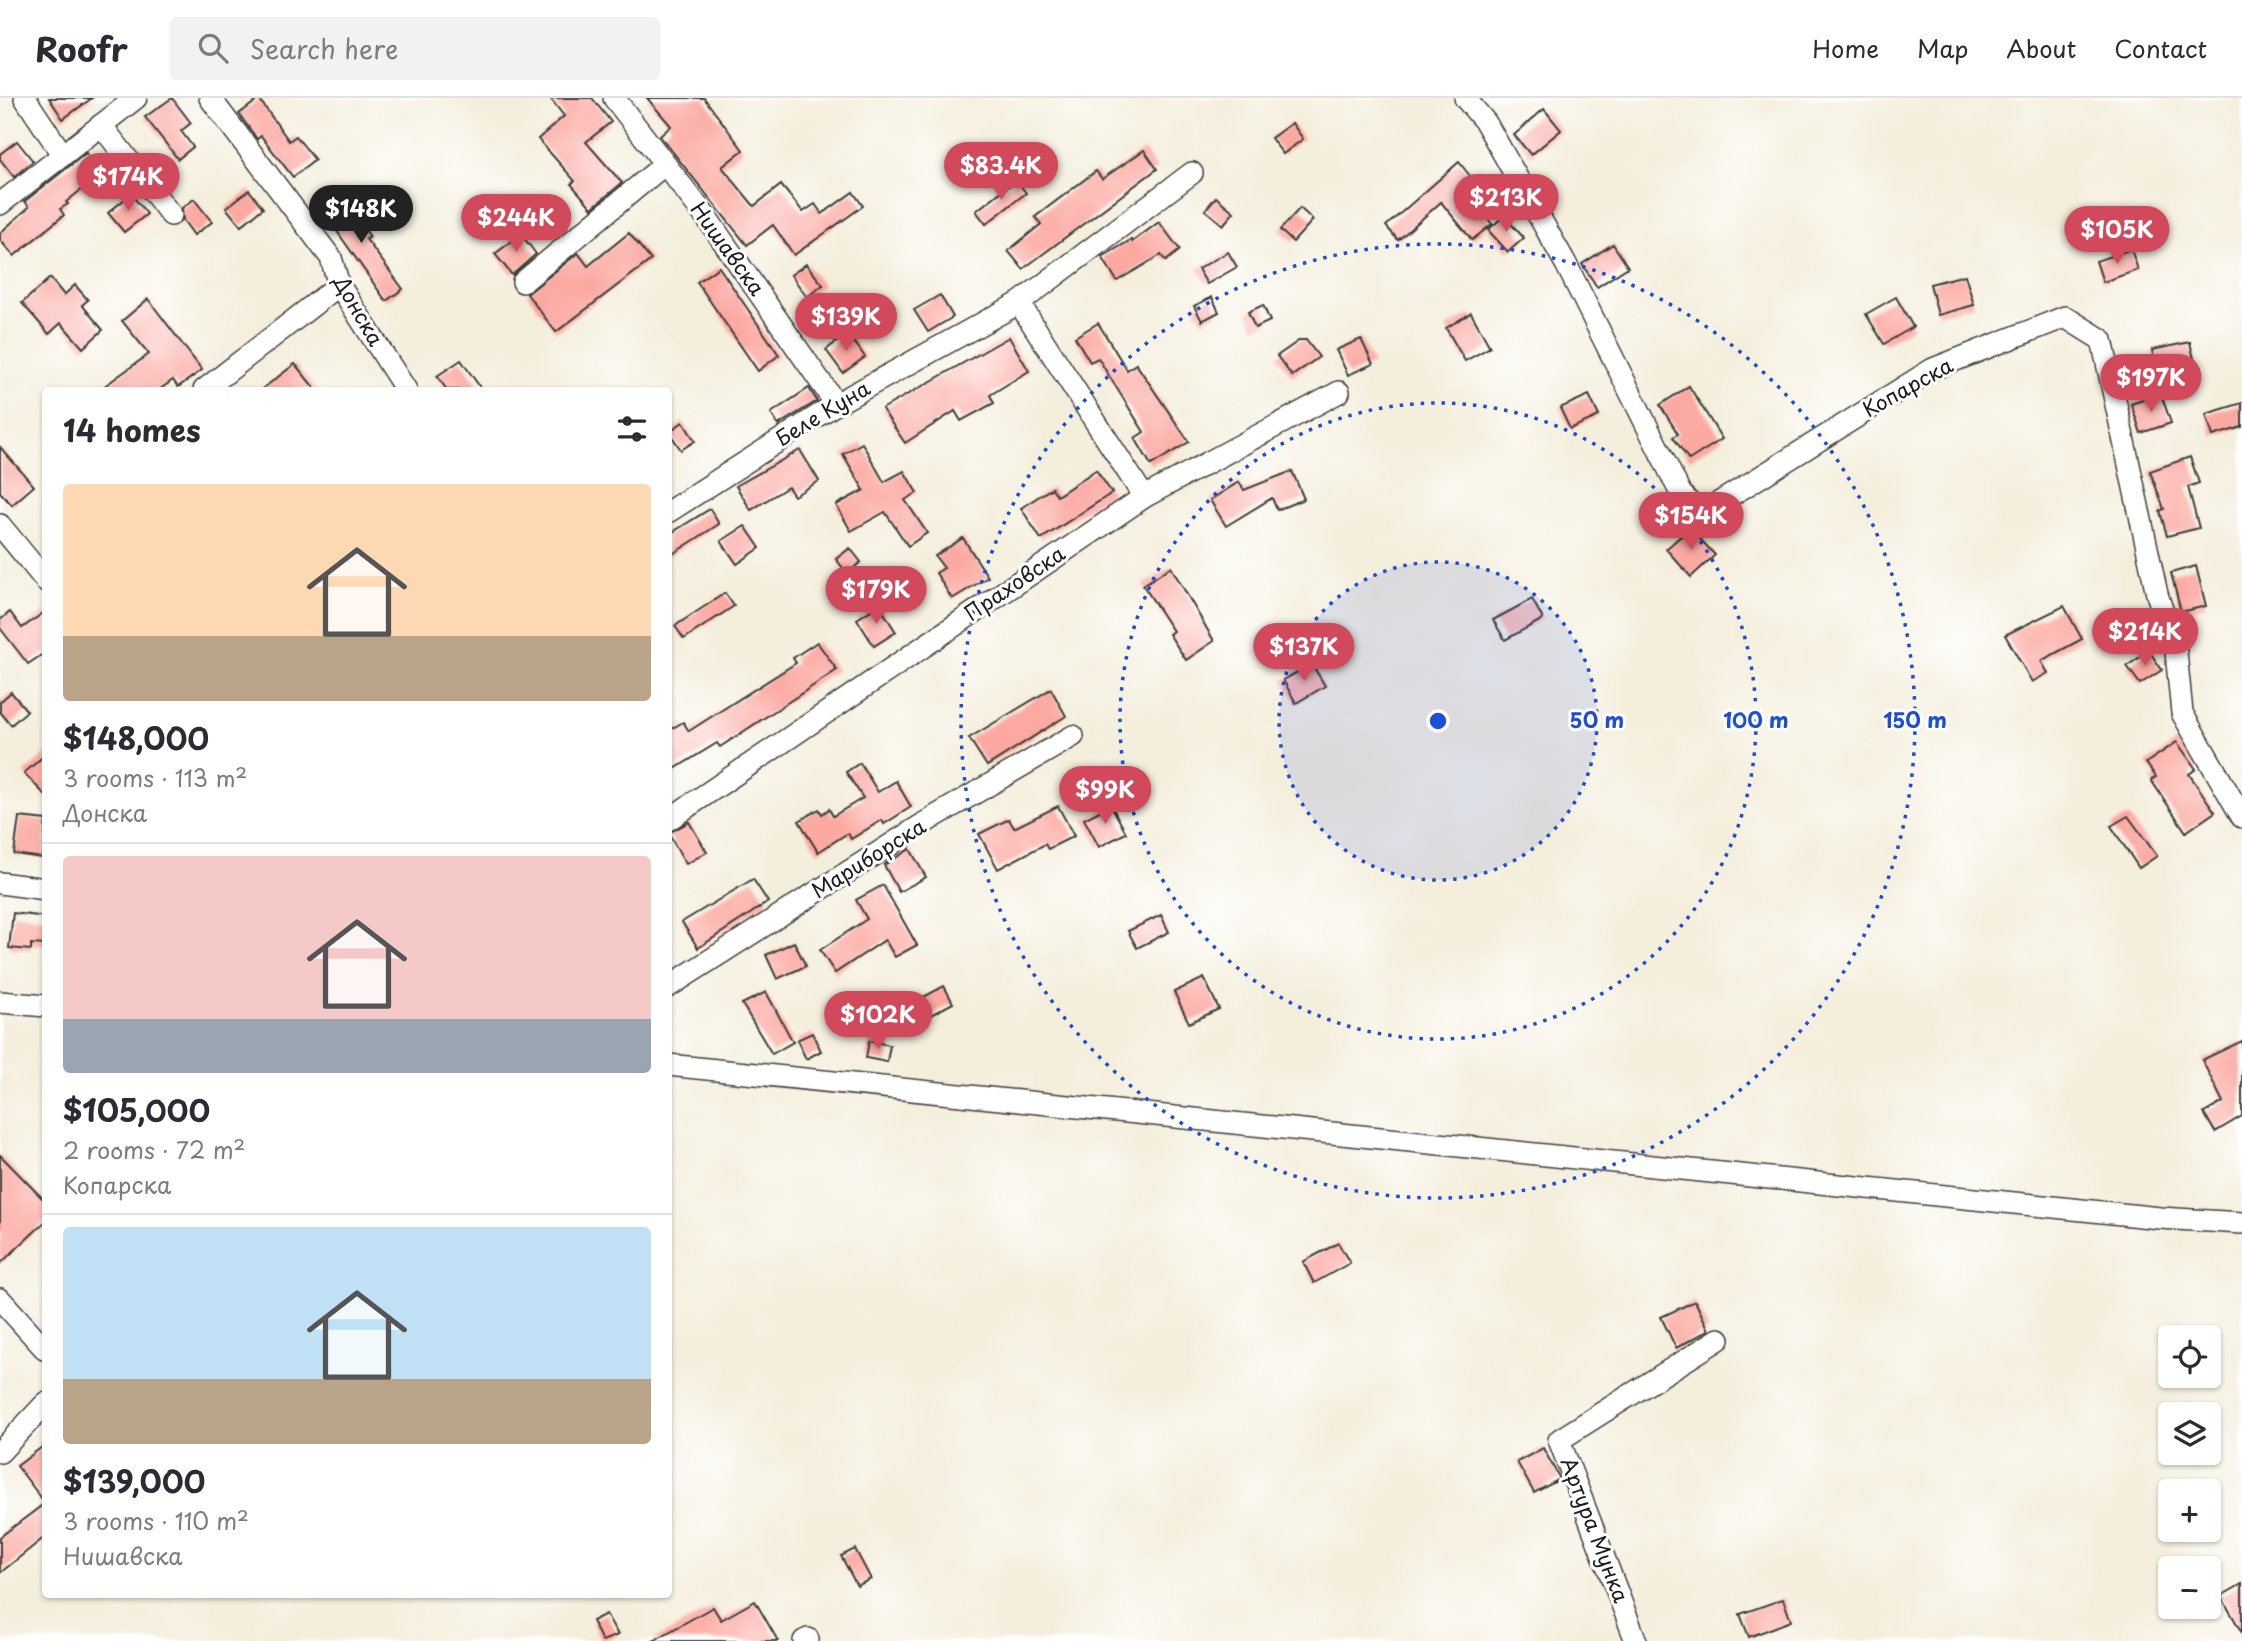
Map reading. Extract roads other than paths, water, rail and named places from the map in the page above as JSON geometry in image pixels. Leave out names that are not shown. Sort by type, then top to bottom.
[{"type":"street","points":[[25,98],[62,154]]},
{"type":"street","points":[[0,204],[136,98]]},
{"type":"street","name":"Донска","points":[[210,98],[331,258],[339,285],[404,387]]},
{"type":"street","name":"Нишавска","points":[[614,98],[665,164],[836,404]]},
{"type":"street","name":"Копарска","points":[[1465,98],[1486,123],[1559,252],[1681,494],[1695,508],[1712,507],[1933,369],[2066,317],[2102,340],[2157,594],[2176,652],[2182,713],[2242,817]]},
{"type":"street","points":[[100,125],[171,215]]},
{"type":"street","points":[[523,282],[665,164]]},
{"type":"street","name":"Беле Куна","points":[[672,509],[836,404],[1018,303],[1192,173]]},
{"type":"street","points":[[208,387],[339,285]]},
{"type":"street","points":[[1018,303],[1144,497]]},
{"type":"street","name":"Праховска","points":[[672,817],[1144,497],[1339,392]]},
{"type":"street","points":[[0,524],[42,576]]},
{"type":"street","name":"Мариборска","points":[[672,984],[934,817],[1073,736]]},
{"type":"street","points":[[0,883],[42,888]]},
{"type":"street","points":[[0,1002],[42,1006]]},
{"type":"street","points":[[672,1065],[1539,1156],[2160,1218],[2242,1223]]},
{"type":"street","points":[[0,1299],[42,1346]]},
{"type":"street","name":"Артура Мунка","points":[[1636,1641],[1559,1440],[1719,1339]]},
{"type":"street","points":[[0,1452],[42,1407]]}]
